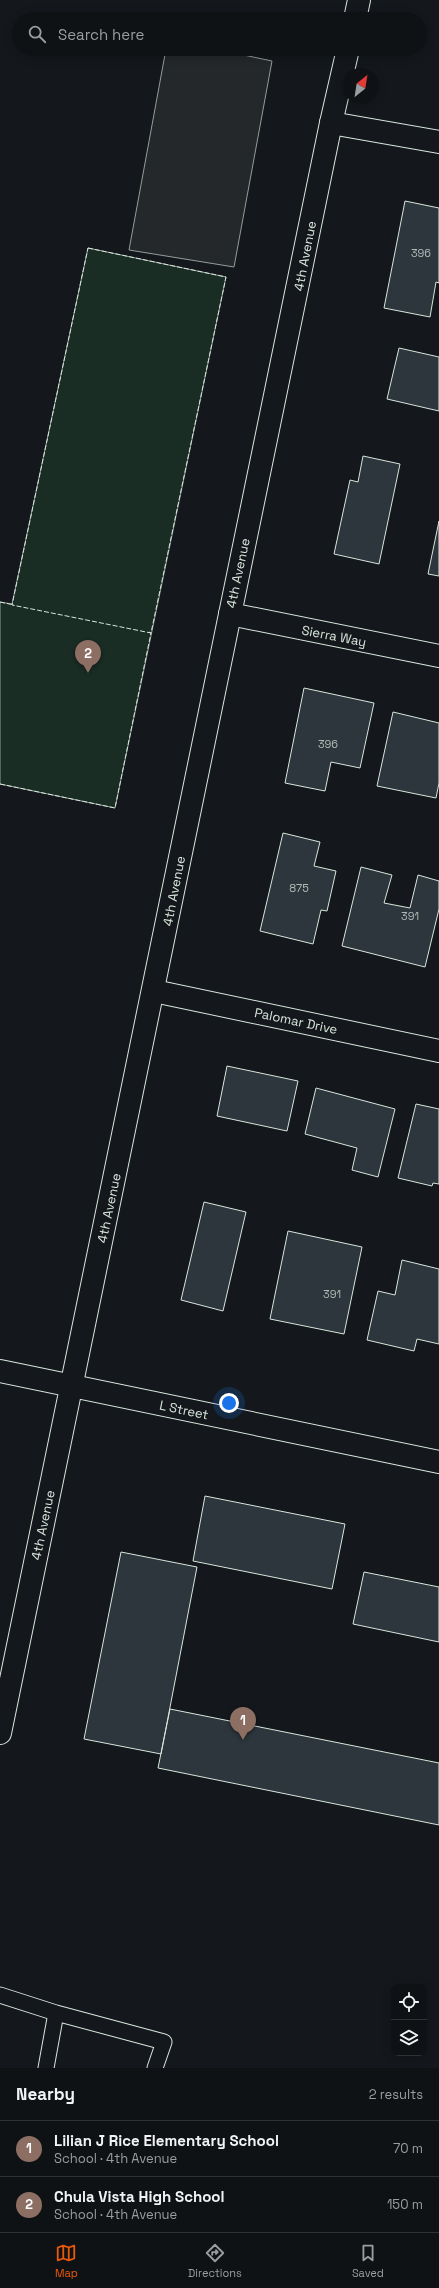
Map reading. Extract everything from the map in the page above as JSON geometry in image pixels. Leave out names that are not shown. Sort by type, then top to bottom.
[{"type":"main road","points":[[356,12],[359,0]]},
{"type":"main road","name":"4th Avenue","points":[[0,1733],[154,991],[331,123],[346,56]]},
{"type":"main road","points":[[331,123],[439,142]]},
{"type":"main road","name":"Sierra Way","points":[[230,614],[439,656]]},
{"type":"main road","name":"Palomar Drive","points":[[154,991],[439,1051]]},
{"type":"main road","name":"L Street","points":[[0,1372],[439,1462]]},
{"type":"lane","points":[[0,1995],[56,2013],[164,2042],[154,2068]]},
{"type":"lane","points":[[46,2068],[56,2013]]},
{"type":"green space","points":[[88,248],[226,277],[115,808],[0,784],[0,602],[12,604]]},
{"type":"shaded area","points":[[165,56],[248,56],[272,61],[234,267],[129,250]]},
{"type":"building","points":[[405,201],[439,208],[439,283],[436,282],[430,317],[384,308]]},
{"type":"building","points":[[399,348],[439,357],[439,411],[387,399]]},
{"type":"building","points":[[363,456],[400,464],[379,564],[334,554],[350,480],[358,482]]},
{"type":"building","points":[[439,521],[439,576],[428,574]]},
{"type":"building","points":[[304,688],[374,703],[360,768],[331,762],[325,791],[285,783]]},
{"type":"building","points":[[393,712],[439,723],[439,783],[436,798],[377,786]]},
{"type":"building","points":[[283,833],[320,842],[314,866],[336,871],[327,911],[321,910],[313,944],[260,931]]},
{"type":"building","points":[[361,867],[392,875],[384,903],[410,908],[418,875],[439,881],[439,909],[425,967],[342,946]]},
{"type":"building","points":[[227,1066],[298,1081],[287,1131],[217,1116]]},
{"type":"building","points":[[316,1088],[395,1109],[378,1177],[352,1170],[357,1148],[305,1134]]},
{"type":"building","points":[[416,1104],[439,1109],[439,1184],[433,1183],[432,1186],[398,1178]]},
{"type":"building","points":[[204,1202],[246,1212],[223,1311],[181,1300]]},
{"type":"building","points":[[288,1231],[362,1247],[344,1334],[270,1319]]},
{"type":"building","points":[[402,1260],[439,1269],[439,1344],[417,1339],[414,1351],[367,1340],[378,1291],[395,1295]]},
{"type":"building","points":[[205,1496],[345,1524],[332,1589],[193,1561]]},
{"type":"building","points":[[121,1552],[197,1567],[161,1754],[84,1739]]},
{"type":"building","points":[[364,1572],[439,1587],[439,1642],[353,1624]]},
{"type":"building","points":[[170,1709],[439,1763],[439,1825],[158,1768]]},
{"type":"fence","points":[[88,248],[226,277],[151,633],[12,605],[88,248]]},
{"type":"fence","points":[[0,602],[14,605]]},
{"type":"fence","points":[[0,784],[115,808],[151,633],[149,632]]},
{"type":"place","name":"Chula Vista High School","points":[[88,673]]},
{"type":"place","name":"Lilian J Rice Elementary School","points":[[243,1740]]}]
